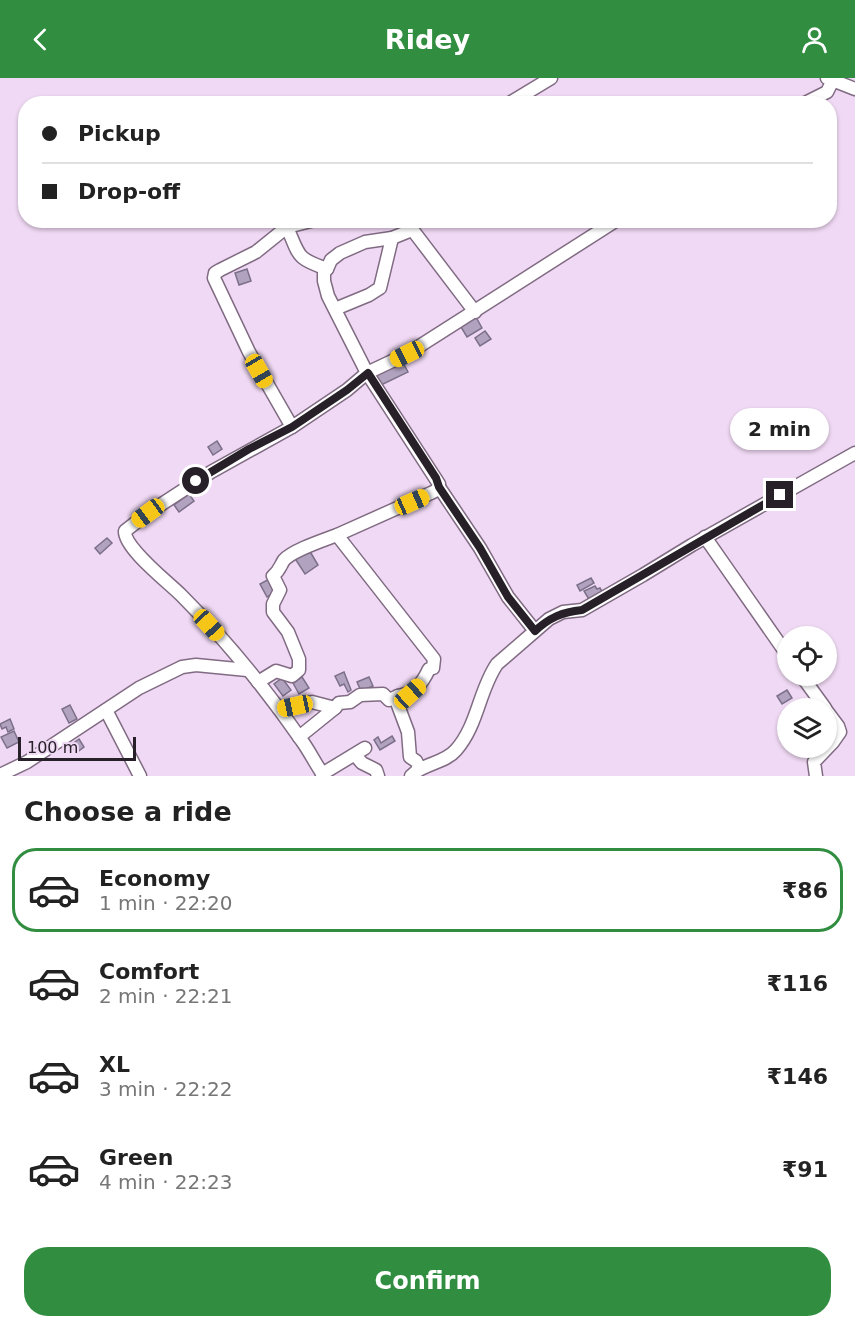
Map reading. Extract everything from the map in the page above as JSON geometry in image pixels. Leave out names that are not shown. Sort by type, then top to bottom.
[{"type":"street","points":[[521,96],[551,78]]},
{"type":"street","points":[[813,96],[830,83],[855,89]]},
{"type":"street","points":[[286,228],[256,252],[219,270],[215,273],[214,278],[249,352],[292,427]]},
{"type":"street","points":[[287,228],[304,261],[327,269]]},
{"type":"street","points":[[404,228],[392,237],[365,242],[340,253],[331,260],[324,272],[324,281],[335,309],[368,373],[480,548],[508,597],[535,631]]},
{"type":"street","points":[[410,228],[475,312]]},
{"type":"street","points":[[378,776],[376,770],[362,763],[360,751],[323,775],[299,737],[243,663],[182,596],[133,548],[125,533],[128,527],[201,478],[249,449],[292,427],[368,373],[407,354],[605,228]]},
{"type":"street","points":[[335,309],[380,288],[392,237]]},
{"type":"street","points":[[398,696],[396,704],[408,732],[410,757],[416,762],[416,773],[448,757],[460,745],[473,722],[489,680],[502,659],[549,619],[563,612],[582,610],[705,537],[855,453]]},
{"type":"street","points":[[258,682],[276,671],[292,676],[299,670],[299,659],[288,632],[273,612],[273,604],[280,590],[273,576],[282,568],[284,561],[294,553],[431,494],[439,487]]},
{"type":"street","points":[[299,737],[339,703],[350,702],[360,695],[383,694],[389,700],[410,694],[423,682],[434,659],[337,535]]},
{"type":"street","points":[[705,537],[777,640]]},
{"type":"street","points":[[0,775],[27,762],[139,688],[182,667],[243,663]]},
{"type":"street","points":[[279,710],[312,702],[335,708]]},
{"type":"street","points":[[106,710],[140,776]]},
{"type":"street","points":[[816,776],[814,762],[818,758]]},
{"type":"building","points":[[247,269],[251,281],[239,285],[235,273]]},
{"type":"building","points":[[476,317],[482,328],[467,337],[461,327]]},
{"type":"building","points":[[485,331],[491,339],[480,346],[475,338]]},
{"type":"building","points":[[402,361],[408,372],[377,387],[372,376]]},
{"type":"building","points":[[217,441],[222,449],[213,455],[208,447]]},
{"type":"building","points":[[189,494],[194,501],[179,512],[174,505]]},
{"type":"building","points":[[107,538],[112,543],[100,554],[95,548]]},
{"type":"building","points":[[308,548],[318,565],[305,574],[294,557]]},
{"type":"building","points":[[271,578],[278,591],[267,597],[260,584]]},
{"type":"building","points":[[591,578],[594,583],[580,591],[577,585]]},
{"type":"building","points":[[595,586],[603,593],[590,601],[584,591]]},
{"type":"building","points":[[344,672],[351,690],[348,692],[344,684],[340,686],[335,676]]},
{"type":"building","points":[[302,677],[309,688],[299,694],[293,683]]},
{"type":"building","points":[[369,677],[373,686],[361,691],[357,682]]},
{"type":"building","points":[[282,678],[291,690],[283,696],[274,684]]},
{"type":"building","points":[[787,690],[792,698],[778,698],[777,696]]},
{"type":"building","points":[[70,705],[77,719],[69,723],[62,709]]},
{"type":"building","points":[[10,719],[14,729],[8,732],[6,727],[2,729],[0,724]]},
{"type":"building","points":[[14,731],[19,742],[7,748],[1,737]]},
{"type":"building","points":[[392,736],[395,741],[380,750],[374,740],[378,737],[381,743]]},
{"type":"building","points":[[79,739],[84,747],[76,753],[71,745]]},
{"type":"route","points":[[196,481],[249,449],[292,427],[368,373],[436,478],[439,487],[461,522],[480,548],[508,597],[535,631],[549,619],[563,612],[582,610],[692,544],[780,495]]}]
